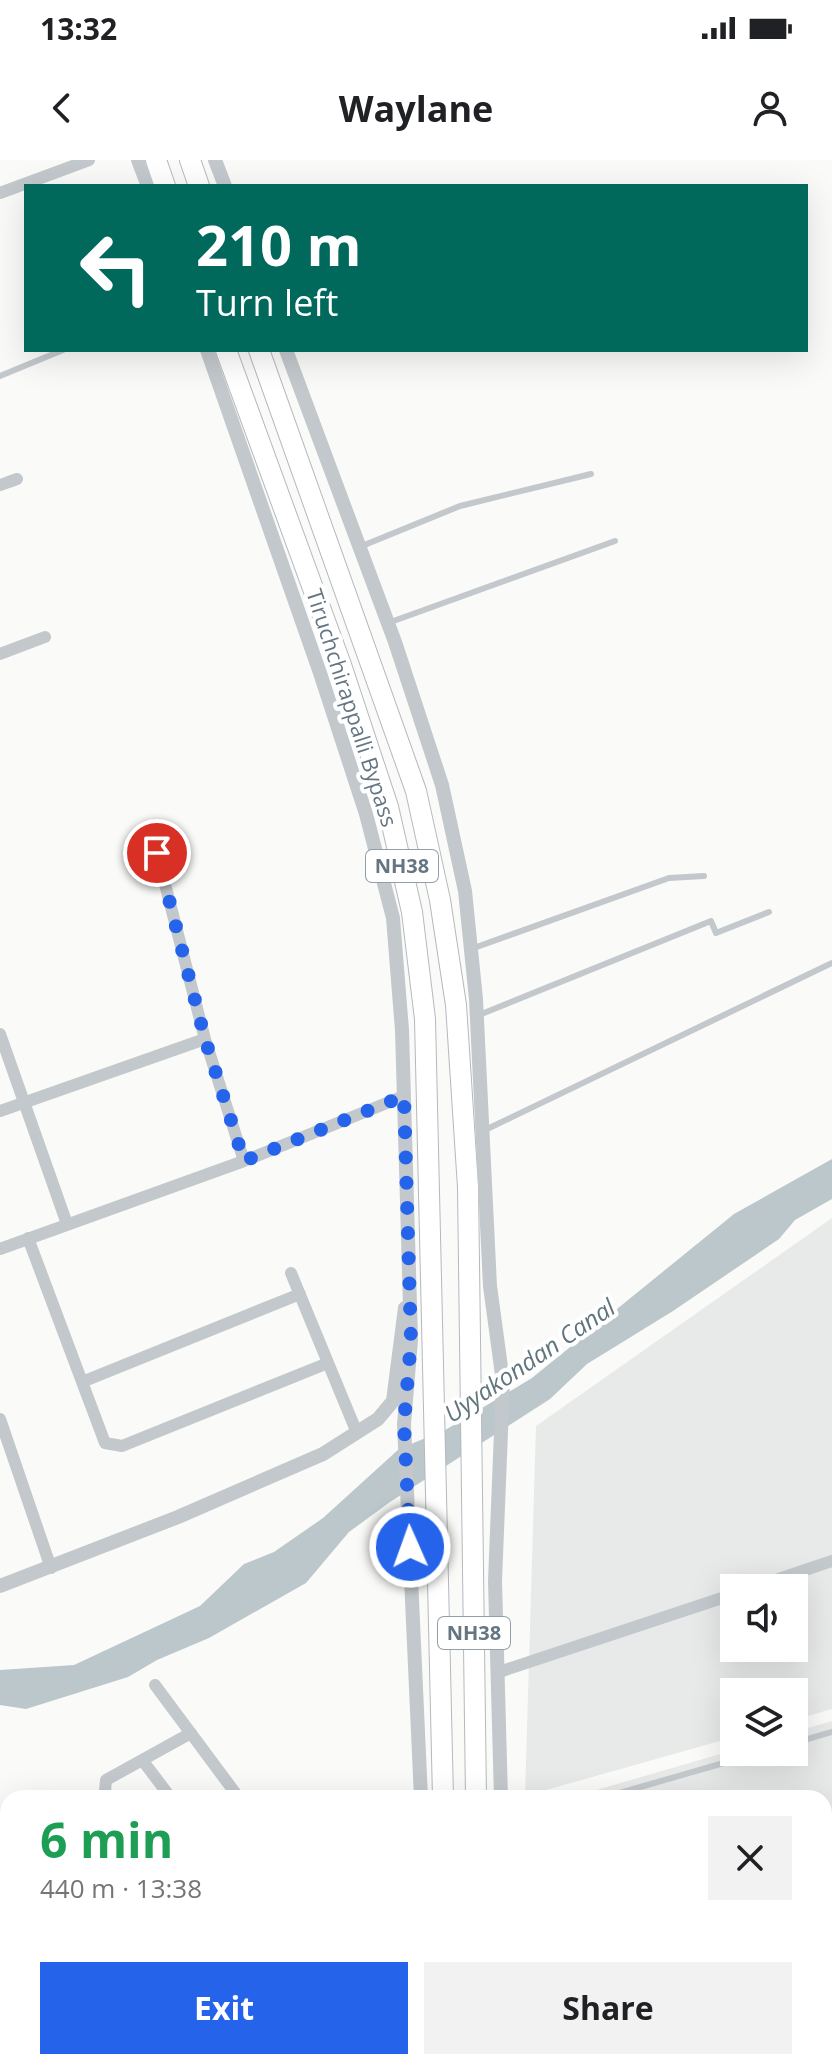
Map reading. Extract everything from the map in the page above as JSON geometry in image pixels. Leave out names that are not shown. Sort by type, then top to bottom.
[{"type":"highway","points":[[156,160],[164,184]]},
{"type":"highway","points":[[190,160],[198,184]]},
{"type":"highway","name":"Tiruchchirappalli Bypass","points":[[227,352],[370,750],[388,807],[412,912],[425,1019],[443,1790]]},
{"type":"highway","name":"Tiruchchirappalli Bypass","points":[[260,352],[416,791],[440,900],[456,1005],[468,1187],[476,1790]]},
{"type":"street","points":[[24,184],[89,160]]},
{"type":"street","points":[[138,160],[147,184]]},
{"type":"street","points":[[215,160],[224,184]]},
{"type":"street","points":[[0,193],[24,184]]},
{"type":"street","points":[[208,352],[366,814],[393,918],[404,1096],[411,1340],[404,1424],[421,1790]]},
{"type":"street","points":[[287,352],[388,623],[442,785],[465,891],[477,1015],[490,1286],[503,1382],[495,1581],[501,1790]]},
{"type":"street","points":[[0,485],[17,479]]},
{"type":"street","points":[[0,654],[45,637]]},
{"type":"street","points":[[157,853],[205,1039],[244,1161]]},
{"type":"street","points":[[0,1034],[67,1224]]},
{"type":"street","points":[[0,1111],[205,1039]]},
{"type":"street","points":[[0,1249],[244,1161],[404,1096]]},
{"type":"street","points":[[28,1238],[105,1443],[122,1446],[328,1363]]},
{"type":"street","points":[[291,1273],[357,1433]]},
{"type":"street","points":[[0,1586],[51,1568],[323,1454],[378,1419],[393,1401],[400,1330],[409,1289]]},
{"type":"street","points":[[82,1382],[300,1294]]},
{"type":"street","points":[[0,1419],[51,1568]]},
{"type":"street","points":[[793,1574],[832,1561]]},
{"type":"street","points":[[499,1672],[720,1599]]},
{"type":"street","points":[[155,1685],[233,1790]]},
{"type":"street","points":[[105,1790],[106,1780],[191,1733]]},
{"type":"street","points":[[143,1761],[165,1790]]},
{"type":"lane","points":[[0,376],[58,352]]},
{"type":"lane","points":[[359,547],[460,506],[591,474]]},
{"type":"lane","points":[[388,623],[615,541]]},
{"type":"lane","points":[[471,949],[669,878],[704,876]]},
{"type":"lane","points":[[477,1015],[711,921],[716,933],[769,912]]},
{"type":"lane","points":[[483,1131],[832,963]]},
{"type":"lane","points":[[808,1739],[832,1732]]},
{"type":"lane","points":[[630,1790],[720,1764]]},
{"type":"shaded area","points":[[832,1159],[832,1199],[795,1220],[779,1239],[673,1311],[587,1364],[550,1399],[390,1502],[349,1532],[306,1583],[209,1638],[157,1660],[128,1677],[26,1709],[0,1705],[0,1670],[74,1665],[200,1606],[244,1564],[274,1552],[323,1518],[399,1449],[447,1429],[532,1378],[734,1214]]},
{"type":"shaded area","points":[[832,1218],[832,1709],[808,1716],[808,1678],[720,1678],[720,1741],[546,1790],[525,1790],[536,1426]]},
{"type":"shaded area","points":[[832,1721],[832,1790],[596,1790],[720,1754],[720,1766],[808,1766],[808,1728]]},
{"type":"route","points":[[157,853],[205,1039],[244,1161],[404,1096],[411,1340],[404,1424],[410,1547]]},
{"type":"water label","name":"Uyyakondan Canal","points":[[530,1361]]}]
